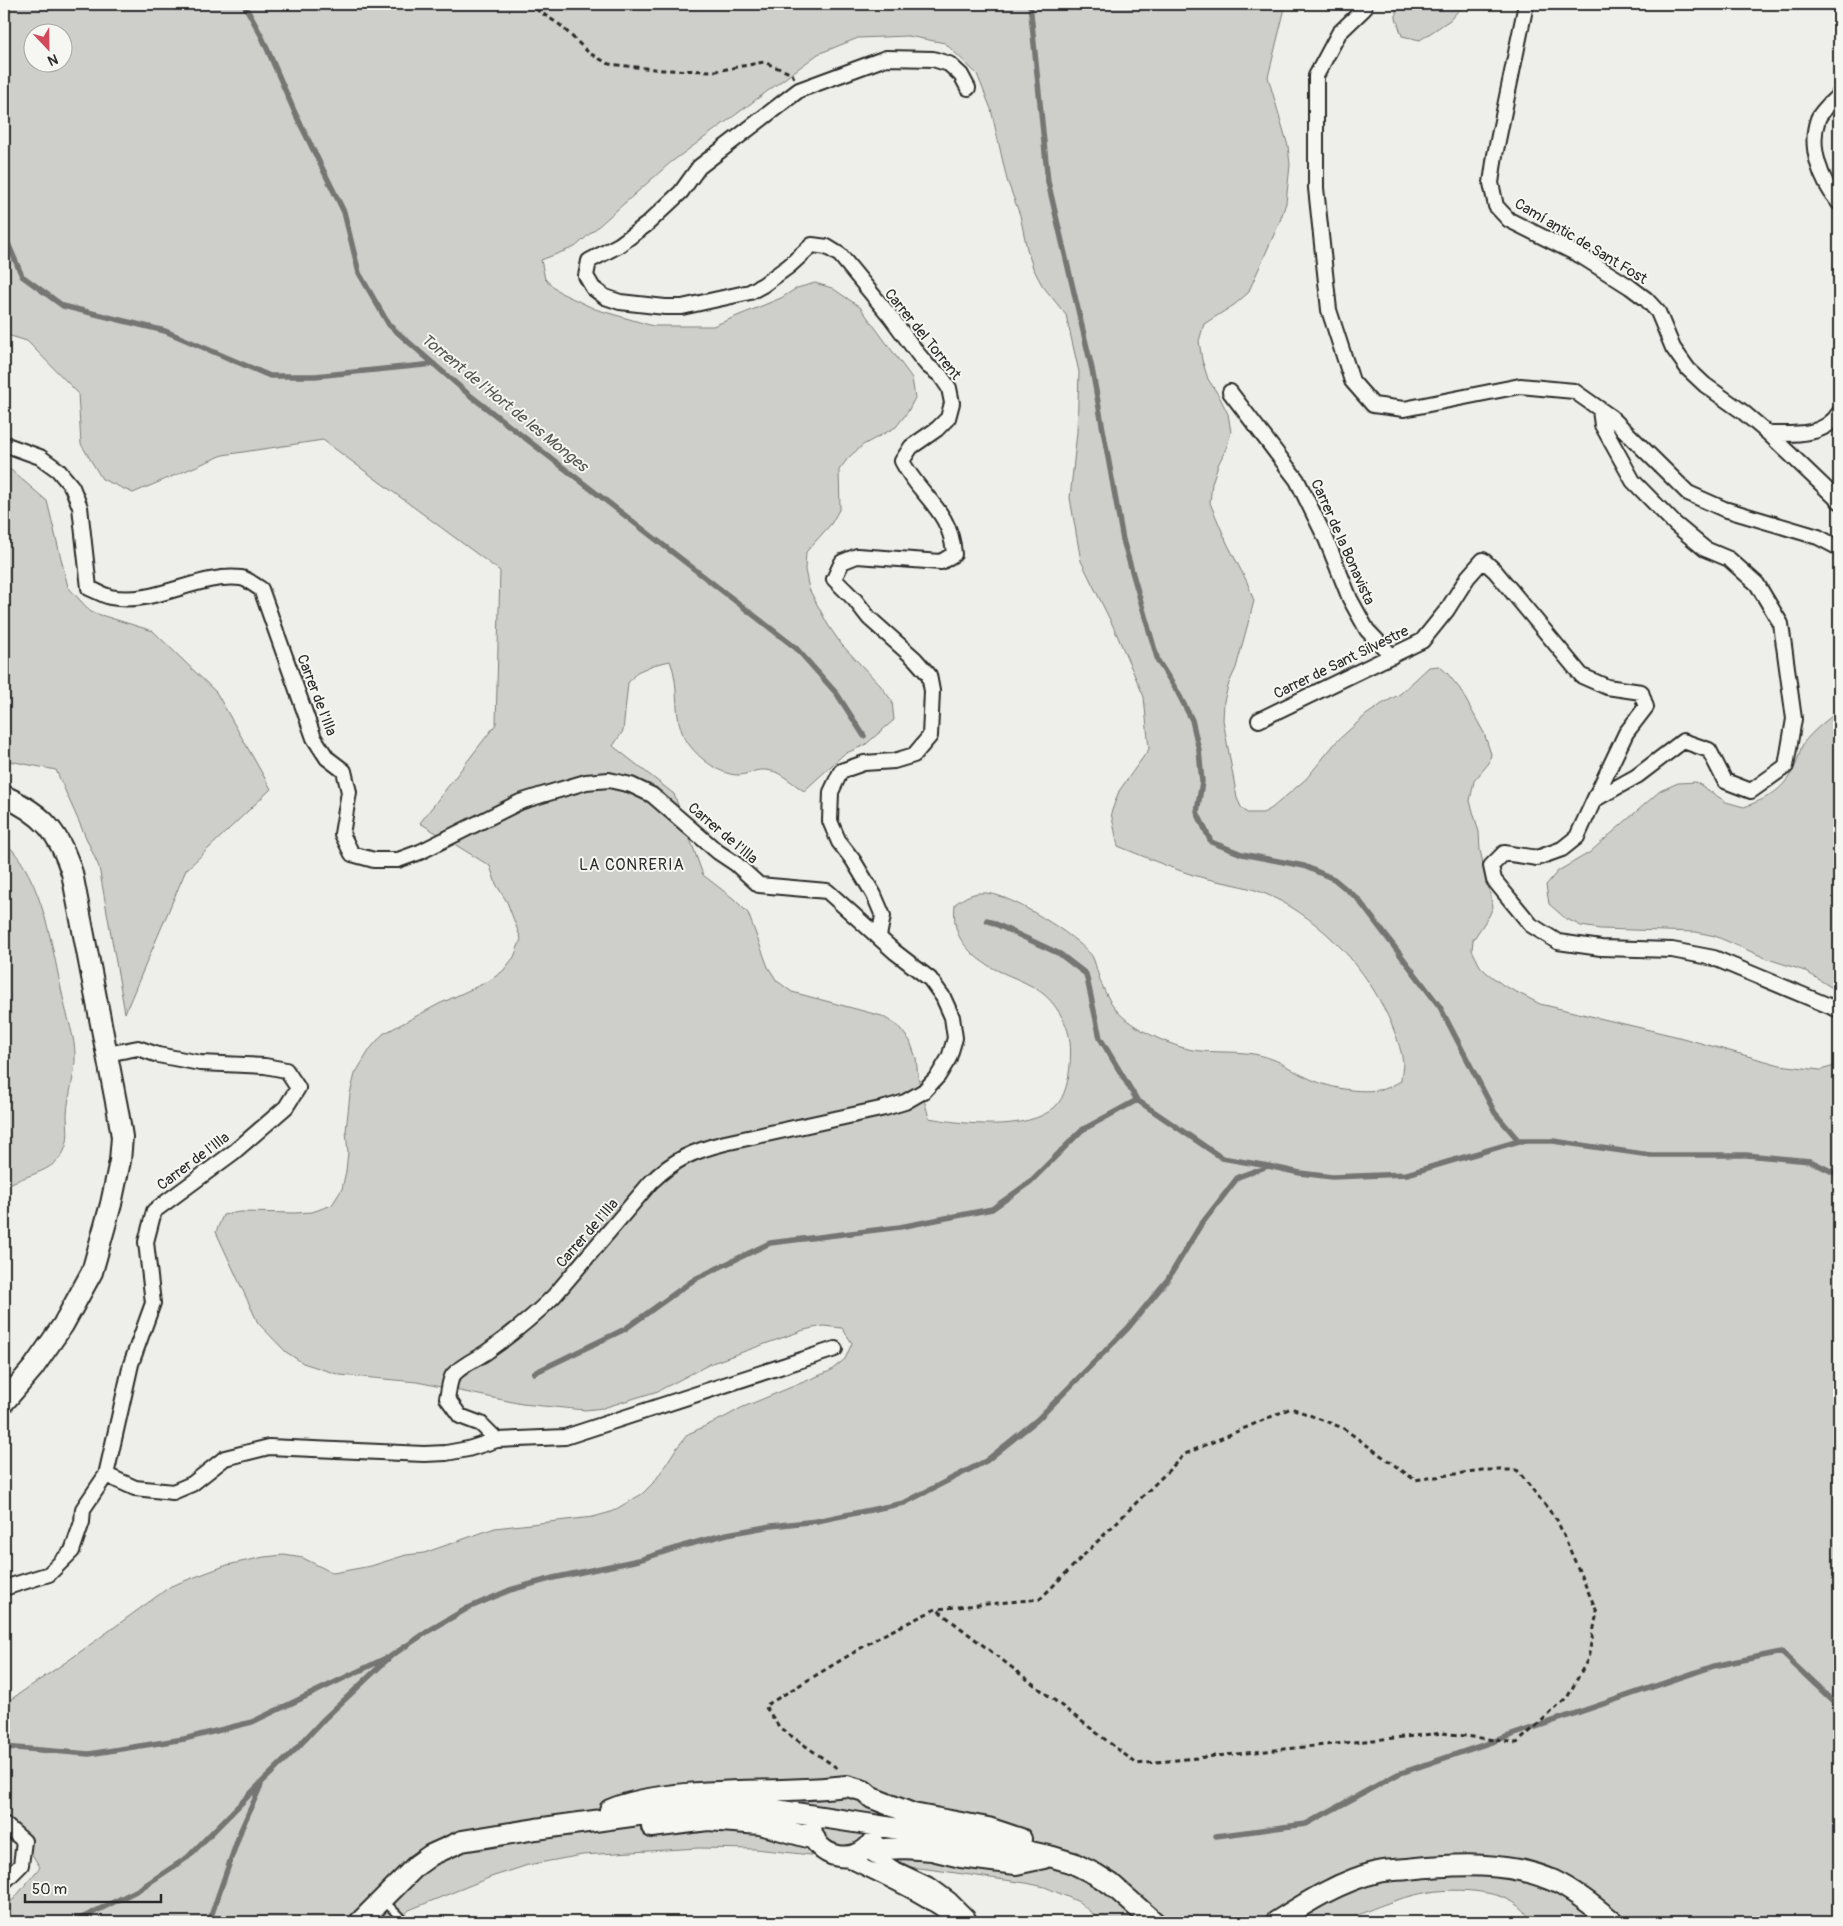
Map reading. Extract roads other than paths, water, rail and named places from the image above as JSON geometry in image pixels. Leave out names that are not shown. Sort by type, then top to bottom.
[{"type":"street","points":[[1364,4],[1364,9],[1339,33],[1316,76],[1316,188],[1329,310],[1352,381],[1372,405],[1404,409],[1520,386],[1574,391],[1611,417],[1688,492],[1724,509],[1818,537],[1839,548]]},
{"type":"street","name":"Camí antic de Sant Fost","points":[[1526,4],[1495,154],[1491,183],[1496,206],[1509,220],[1581,256],[1630,286],[1646,299],[1658,312],[1673,348],[1688,369],[1705,385],[1743,412],[1769,434],[1839,501]]},
{"type":"street","name":"Carrer del Torrent","points":[[879,936],[884,916],[853,860],[840,842],[830,821],[831,792],[840,771],[864,763],[894,761],[914,755],[930,736],[932,691],[929,675],[915,658],[869,618],[855,600],[834,579],[842,562],[857,556],[941,562],[954,554],[953,539],[948,524],[909,475],[902,462],[911,447],[937,430],[948,418],[952,403],[949,388],[918,354],[890,316],[840,255],[827,247],[812,245],[789,266],[750,292],[682,307],[620,302],[605,297],[593,288],[586,276],[588,261],[619,245],[646,225],[681,192],[698,167],[799,90],[886,58],[933,59],[949,64],[961,75],[968,88]]},
{"type":"street","points":[[1839,95],[1818,117],[1814,142],[1820,169],[1831,193],[1839,204]]},
{"type":"street","name":"Carrer de la Bonavista","points":[[1230,392],[1297,480],[1326,539],[1350,599],[1367,630],[1392,656]]},
{"type":"street","points":[[1600,410],[1602,425],[1634,481],[1675,524],[1697,543],[1705,549],[1730,558],[1757,584],[1781,624],[1794,719],[1786,766],[1751,791],[1724,781],[1709,750],[1683,741],[1637,776],[1594,800],[1577,836],[1562,849],[1537,858],[1504,853],[1490,866],[1494,880],[1531,925],[1558,942],[1601,948],[1672,950],[1714,958],[1839,1010]]},
{"type":"street","points":[[1769,434],[1804,434],[1822,428],[1836,418],[1839,413]]},
{"type":"street","name":"Carrer de l'Illa","points":[[4,444],[40,456],[58,470],[72,487],[80,507],[89,588],[110,597],[133,598],[155,595],[220,579],[243,578],[261,589],[314,738],[327,758],[344,771],[349,792],[342,834],[352,854],[374,860],[398,860],[420,852],[520,802],[586,782],[609,780],[631,784],[652,795],[758,884],[827,891],[895,952],[930,979],[943,997],[952,1017],[956,1038],[949,1058],[938,1076],[924,1091],[905,1102],[844,1118],[704,1148],[684,1156],[666,1168],[651,1182],[554,1296],[524,1324],[486,1353],[467,1363],[452,1377],[447,1398],[460,1416],[481,1424],[497,1440]]},
{"type":"street","name":"Carrer de Sant Silvestre","points":[[1259,720],[1422,641],[1447,610],[1468,577],[1482,560],[1495,571],[1582,676],[1607,686],[1641,692],[1646,707],[1626,733],[1594,800]]},
{"type":"street","points":[[4,796],[32,810],[58,841],[66,854],[72,873],[122,1137],[120,1161],[111,1204],[99,1251],[88,1280],[63,1325],[33,1368],[4,1402]]},
{"type":"street","name":"Carrer de l'Illa","points":[[4,1588],[48,1574],[72,1551],[82,1522],[83,1509],[106,1476],[131,1364],[153,1303],[146,1242],[154,1211],[240,1147],[286,1107],[298,1088],[286,1070],[265,1066],[200,1063],[138,1048],[107,1054]]},
{"type":"street","points":[[106,1476],[135,1488],[173,1492],[192,1484],[226,1458],[269,1447],[424,1454],[468,1449],[497,1440],[565,1437],[835,1349]]},
{"type":"street","points":[[583,1823],[622,1805],[649,1798],[695,1792],[847,1786],[913,1814],[996,1830],[1028,1841],[1049,1856]]},
{"type":"street","points":[[833,1788],[823,1793],[814,1804],[810,1815],[811,1830],[818,1844],[829,1854],[843,1858],[924,1898],[943,1909],[959,1922]]},
{"type":"street","points":[[864,1793],[878,1812],[876,1836],[866,1850]]},
{"type":"street","points":[[360,1922],[417,1865],[446,1847],[462,1842],[711,1805],[751,1806],[990,1843],[1049,1856],[1073,1863],[1111,1884],[1154,1922]]},
{"type":"street","points":[[583,1823],[630,1830],[708,1820],[760,1824],[815,1839]]},
{"type":"street","points":[[4,1824],[24,1841],[21,1865],[4,1882]]},
{"type":"street","points":[[843,1858],[866,1850],[904,1848],[932,1850],[961,1857],[1016,1864],[1049,1856]]},
{"type":"street","points":[[866,1850],[893,1868],[931,1886],[950,1900],[968,1918],[969,1922]]},
{"type":"street","points":[[1276,1922],[1297,1908],[1344,1884],[1378,1872],[1453,1864],[1505,1868],[1534,1873],[1567,1888],[1612,1922]]},
{"type":"lane","points":[[382,1900],[405,1922]]},
{"type":"waterway","name":"Torrent de l'Hort de les Monges","points":[[244,4],[262,37],[295,113],[344,212],[359,273],[389,325],[467,393],[796,648],[837,694],[864,736]]},
{"type":"waterway","points":[[1030,4],[1048,182],[1092,369],[1123,540],[1158,661],[1192,720],[1199,750],[1202,782],[1197,812],[1211,842],[1242,854],[1304,866],[1334,879],[1358,899],[1440,1007],[1495,1113],[1519,1141]]},
{"type":"waterway","points":[[4,234],[22,276],[63,306],[165,331],[270,376],[315,376],[434,364]]},
{"type":"waterway","name":"Torrent de l'Hort de les Monges","points":[[987,920],[1060,954],[1086,974],[1100,1038],[1137,1100]]},
{"type":"waterway","points":[[534,1373],[625,1329],[695,1279],[770,1243],[900,1227],[992,1209],[1030,1182],[1082,1130],[1137,1100],[1222,1158],[1268,1166]]},
{"type":"waterway","points":[[74,1922],[138,1890],[188,1857],[324,1719],[391,1656],[468,1608],[510,1590],[553,1578],[639,1560],[727,1534],[771,1526],[817,1521],[904,1503],[986,1461],[1037,1420],[1128,1328],[1168,1279],[1200,1226],[1238,1177],[1268,1166],[1332,1177],[1407,1174],[1519,1141],[1553,1141],[1650,1155],[1746,1155],[1810,1161],[1839,1175]]},
{"type":"waterway","points":[[1216,1836],[1306,1824],[1398,1774],[1714,1666],[1781,1652],[1835,1703],[1839,1701]]},
{"type":"waterway","points":[[4,1747],[89,1754],[184,1739],[252,1722],[386,1658]]},
{"type":"waterway","points":[[209,1922],[241,1830],[261,1785]]},
{"type":"district","name":"LA CONRERIA","points":[[632,864]]}]
